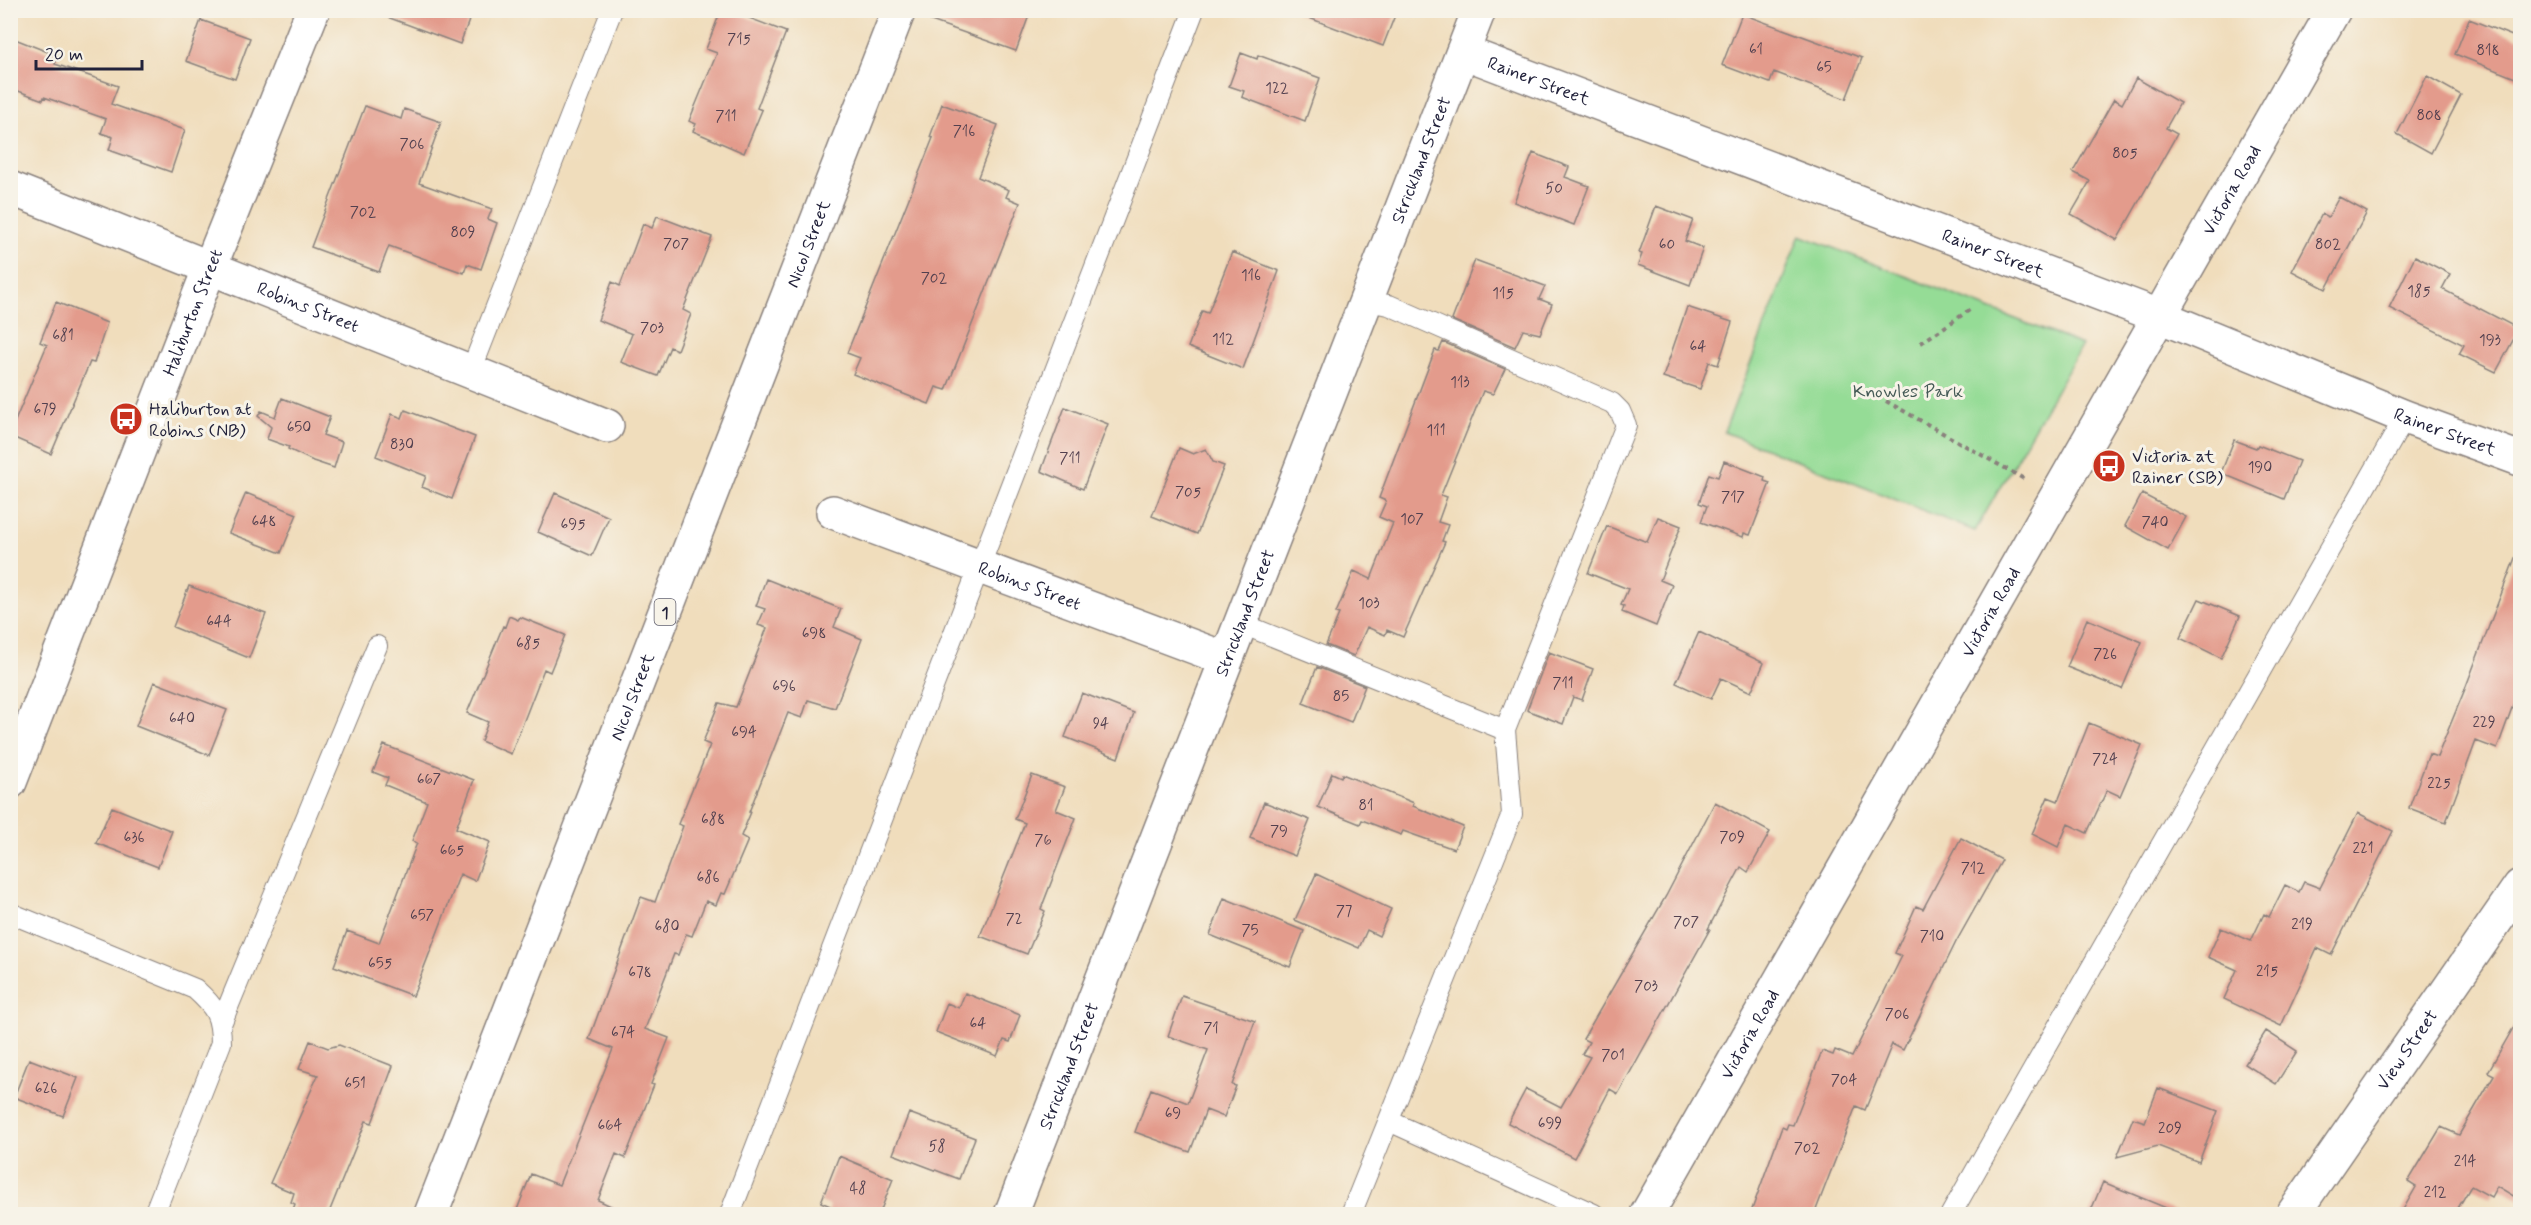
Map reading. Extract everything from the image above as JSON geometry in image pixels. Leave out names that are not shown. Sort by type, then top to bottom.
[{"type":"main road","name":"Haliburton Street","points":[[10,782],[210,267],[313,10]]},
{"type":"main road","name":"Nicol Street","points":[[431,1215],[899,10]]},
{"type":"main road","name":"Strickland Street","points":[[1011,1215],[1479,10]]},
{"type":"main road","name":"Victoria Road","points":[[1647,1215],[2334,10]]},
{"type":"main road","name":"Rainer Street","points":[[1462,52],[2159,316],[2405,417],[2520,459]]},
{"type":"main road","name":"Robins Street","points":[[10,188],[607,426]]},
{"type":"main road","name":"Robins Street","points":[[833,512],[1226,659]]},
{"type":"main road","name":"View Street","points":[[2293,1215],[2520,886]]},
{"type":"lane","points":[[471,371],[612,10]]},
{"type":"lane","points":[[730,1215],[1194,10]]},
{"type":"lane","points":[[1351,1215],[1512,814],[1505,730],[1626,425],[1620,411],[1611,403],[1389,305],[1365,301]]},
{"type":"lane","points":[[1951,1215],[2405,417]]},
{"type":"lane","points":[[1240,623],[1505,730]]},
{"type":"lane","points":[[154,1215],[221,1043],[221,1023],[377,646]]},
{"type":"lane","points":[[10,914],[195,988],[212,1004],[221,1023]]},
{"type":"lane","points":[[1389,1121],[1594,1215]]},
{"type":"path","points":[[1921,343],[1971,309]]},
{"type":"path","points":[[1886,401],[2056,497]]},
{"type":"green space","name":"Knowles Park","points":[[1800,235],[2082,345],[1975,531],[1724,432]]},
{"type":"building","points":[[379,10],[473,10],[460,44],[379,14]]},
{"type":"building","points":[[721,10],[728,10],[786,32],[757,108],[762,110],[744,153],[693,131],[696,124],[689,121],[717,53],[706,49]]},
{"type":"building","points":[[917,10],[1031,10],[1016,51],[917,16]]},
{"type":"building","points":[[1296,10],[1397,10],[1383,46],[1296,13]]},
{"type":"building","points":[[1742,14],[1862,58],[1846,99],[1774,72],[1770,83],[1722,65]]},
{"type":"building","points":[[2469,19],[2520,39],[2520,80],[2455,54]]},
{"type":"building","points":[[201,20],[250,38],[235,79],[186,61]]},
{"type":"building","points":[[10,37],[58,56],[55,64],[118,86],[111,104],[185,130],[171,172],[109,150],[113,137],[101,133],[106,119],[44,97],[43,100],[10,88]]},
{"type":"building","points":[[1241,53],[1257,59],[1258,55],[1320,78],[1305,121],[1242,97],[1244,91],[1229,86]]},
{"type":"building","points":[[2427,76],[2461,95],[2431,153],[2397,134]]},
{"type":"building","points":[[2136,78],[2180,103],[2166,128],[2177,134],[2117,240],[2071,214],[2090,181],[2073,172],[2114,99],[2122,104]]},
{"type":"building","points":[[942,104],[998,125],[978,177],[1009,190],[1006,197],[1020,203],[946,390],[936,387],[929,404],[853,374],[860,358],[847,353],[933,138],[930,137]]},
{"type":"building","points":[[365,106],[401,119],[404,109],[441,122],[419,183],[492,209],[488,219],[497,223],[481,269],[467,264],[464,273],[389,246],[379,272],[311,247]]},
{"type":"building","points":[[1533,153],[1569,167],[1565,177],[1589,186],[1574,225],[1514,202]]},
{"type":"building","points":[[2339,197],[2367,212],[2326,289],[2292,271],[2322,214],[2328,217]]},
{"type":"building","points":[[1656,206],[1693,220],[1685,241],[1703,248],[1690,285],[1638,265],[1642,254],[1639,253]]},
{"type":"building","points":[[657,216],[712,237],[683,310],[691,314],[677,350],[670,347],[658,376],[621,362],[632,334],[598,320],[612,282],[620,286],[643,224],[652,228]]},
{"type":"building","points":[[1232,252],[1279,271],[1243,369],[1188,347],[1202,311],[1208,313]]},
{"type":"building","points":[[2415,256],[2450,274],[2442,289],[2519,329],[2496,372],[2459,354],[2464,345],[2389,308]]},
{"type":"building","points":[[1475,260],[1545,286],[1539,299],[1552,304],[1540,334],[1523,330],[1515,347],[1452,320]]},
{"type":"building","points":[[56,302],[107,323],[94,363],[90,362],[51,454],[10,436],[10,433],[47,345],[40,342]]},
{"type":"building","points":[[1687,307],[1732,322],[1718,365],[1709,362],[1700,389],[1663,377]]},
{"type":"building","points":[[1443,342],[1505,369],[1493,394],[1483,391],[1441,495],[1447,497],[1438,522],[1448,525],[1442,541],[1445,542],[1403,637],[1387,630],[1385,635],[1367,627],[1354,656],[1326,645],[1339,614],[1336,613],[1354,571],[1371,579],[1393,523],[1379,517],[1386,501],[1379,498],[1435,350],[1439,351]]},
{"type":"building","points":[[282,398],[330,417],[323,435],[342,442],[334,468],[313,461],[288,449],[289,447],[267,439],[271,427],[258,416],[261,411],[275,417]]},
{"type":"building","points":[[1065,407],[1108,424],[1083,489],[1041,471]]},
{"type":"building","points":[[405,410],[475,437],[452,499],[422,487],[426,476],[376,456],[392,414],[402,418]]},
{"type":"building","points":[[2234,440],[2256,448],[2258,445],[2299,461],[2284,499],[2221,473]]},
{"type":"building","points":[[1179,448],[1193,454],[1206,449],[1213,462],[1224,466],[1197,534],[1152,516]]},
{"type":"building","points":[[1724,461],[1765,477],[1764,481],[1770,483],[1750,535],[1744,533],[1743,537],[1701,522],[1707,506],[1699,503],[1709,474],[1718,477]]},
{"type":"building","points":[[246,493],[297,514],[281,553],[229,533]]},
{"type":"building","points":[[555,493],[609,517],[592,556],[538,532]]},
{"type":"building","points":[[2142,494],[2186,517],[2168,550],[2125,526]]},
{"type":"building","points":[[1658,517],[1681,526],[1660,580],[1672,585],[1656,626],[1622,612],[1624,606],[1621,605],[1628,589],[1588,573],[1607,526],[1647,542]]},
{"type":"building","points":[[2518,550],[2520,551],[2520,686],[2497,749],[2476,741],[2446,822],[2409,808],[2429,754],[2437,757]]},
{"type":"building","points":[[766,579],[841,609],[834,627],[862,639],[835,708],[808,700],[802,718],[788,713],[749,812],[751,812],[741,836],[748,840],[725,894],[721,893],[716,905],[706,901],[692,936],[686,934],[678,955],[674,954],[645,1029],[669,1038],[651,1084],[654,1085],[625,1158],[616,1154],[598,1200],[630,1215],[515,1215],[531,1174],[559,1185],[613,1049],[589,1039],[641,897],[655,902],[683,826],[678,824],[710,745],[703,742],[719,703],[736,707],[767,628],[758,625],[765,609],[756,606]]},
{"type":"building","points":[[189,586],[266,614],[249,658],[173,627]]},
{"type":"building","points":[[2199,599],[2240,616],[2221,658],[2180,638]]},
{"type":"building","points":[[509,616],[518,620],[520,617],[565,635],[550,672],[544,669],[511,754],[481,741],[488,722],[467,713]]},
{"type":"building","points":[[2087,619],[2142,642],[2122,689],[2067,667]]},
{"type":"building","points":[[1699,632],[1764,663],[1751,692],[1721,678],[1711,699],[1676,683]]},
{"type":"building","points":[[1549,652],[1593,669],[1582,700],[1573,697],[1563,724],[1527,710]]},
{"type":"building","points":[[1317,667],[1365,686],[1351,722],[1303,703]]},
{"type":"building","points":[[154,682],[227,710],[209,755],[136,726]]},
{"type":"building","points":[[1082,693],[1134,713],[1118,758],[1065,737]]},
{"type":"building","points":[[2089,723],[2142,745],[2120,796],[2107,790],[2087,833],[2068,824],[2058,847],[2032,834],[2048,797],[2058,801]]},
{"type":"building","points":[[384,745],[474,780],[456,828],[490,842],[475,881],[460,874],[413,996],[334,966],[347,931],[379,943],[417,843],[412,841],[427,802],[385,785],[388,778],[373,772]]},
{"type":"building","points":[[1332,773],[1341,777],[1342,774],[1414,803],[1413,806],[1463,827],[1454,849],[1403,831],[1401,835],[1362,820],[1360,824],[1318,807]]},
{"type":"building","points":[[1032,775],[1065,787],[1056,810],[1076,818],[1041,909],[1045,911],[1027,954],[980,936],[1025,823],[1015,819]]},
{"type":"building","points":[[1264,802],[1310,820],[1295,856],[1250,838]]},
{"type":"building","points":[[1715,802],[1770,832],[1748,872],[1741,867],[1708,929],[1710,929],[1618,1094],[1610,1089],[1574,1158],[1508,1123],[1526,1089],[1561,1107],[1590,1057],[1582,1054],[1589,1042],[1583,1039],[1666,896]]},
{"type":"building","points":[[112,807],[172,831],[158,867],[96,843]]},
{"type":"building","points":[[2358,813],[2393,831],[2331,955],[2317,948],[2281,1026],[2224,999],[2237,970],[2208,957],[2221,928],[2251,941],[2264,914],[2269,917],[2285,885],[2299,892],[2304,882],[2320,888]]},
{"type":"building","points":[[1961,838],[2002,860],[1956,942],[1903,1050],[1892,1044],[1865,1110],[1856,1106],[1814,1215],[1750,1215],[1782,1127],[1786,1129],[1788,1124],[1793,1125],[1822,1051],[1833,1055],[1835,1050],[1852,1057],[1902,956],[1895,953],[1916,906],[1923,909]]},
{"type":"building","points":[[1316,874],[1391,909],[1379,936],[1367,930],[1359,948],[1295,920]]},
{"type":"building","points":[[1224,898],[1304,931],[1290,967],[1210,935]]},
{"type":"building","points":[[965,993],[1020,1015],[1010,1042],[1004,1040],[997,1056],[936,1032],[947,1003],[959,1008]]},
{"type":"building","points":[[1182,996],[1255,1021],[1232,1085],[1236,1086],[1224,1117],[1206,1110],[1190,1152],[1135,1132],[1151,1089],[1188,1103],[1208,1050],[1168,1036]]},
{"type":"building","points":[[2520,1016],[2520,1200],[2497,1186],[2491,1197],[2471,1186],[2454,1215],[2400,1215],[2416,1187],[2408,1182],[2441,1127],[2459,1135],[2494,1075],[2488,1072]]},
{"type":"building","points":[[2266,1031],[2297,1051],[2276,1084],[2245,1064]]},
{"type":"building","points":[[310,1041],[328,1048],[339,1045],[393,1066],[372,1123],[366,1121],[328,1215],[291,1215],[295,1204],[291,1202],[294,1193],[270,1183],[318,1075],[299,1069]]},
{"type":"building","points":[[29,1059],[78,1078],[63,1116],[14,1097]]},
{"type":"building","points":[[2158,1088],[2218,1111],[2199,1162],[2158,1146],[2117,1157],[2133,1118],[2145,1122]]},
{"type":"building","points":[[909,1113],[975,1138],[959,1179],[893,1154]]},
{"type":"building","points":[[839,1156],[893,1179],[879,1215],[827,1215],[830,1206],[821,1202]]},
{"type":"building","points":[[2103,1182],[2181,1214],[2181,1215],[2089,1215]]},
{"type":"place","name":"Haliburton at Robins (NB)","points":[[126,419]]},
{"type":"place","name":"Victoria at Rainer (SB)","points":[[2109,466]]}]
